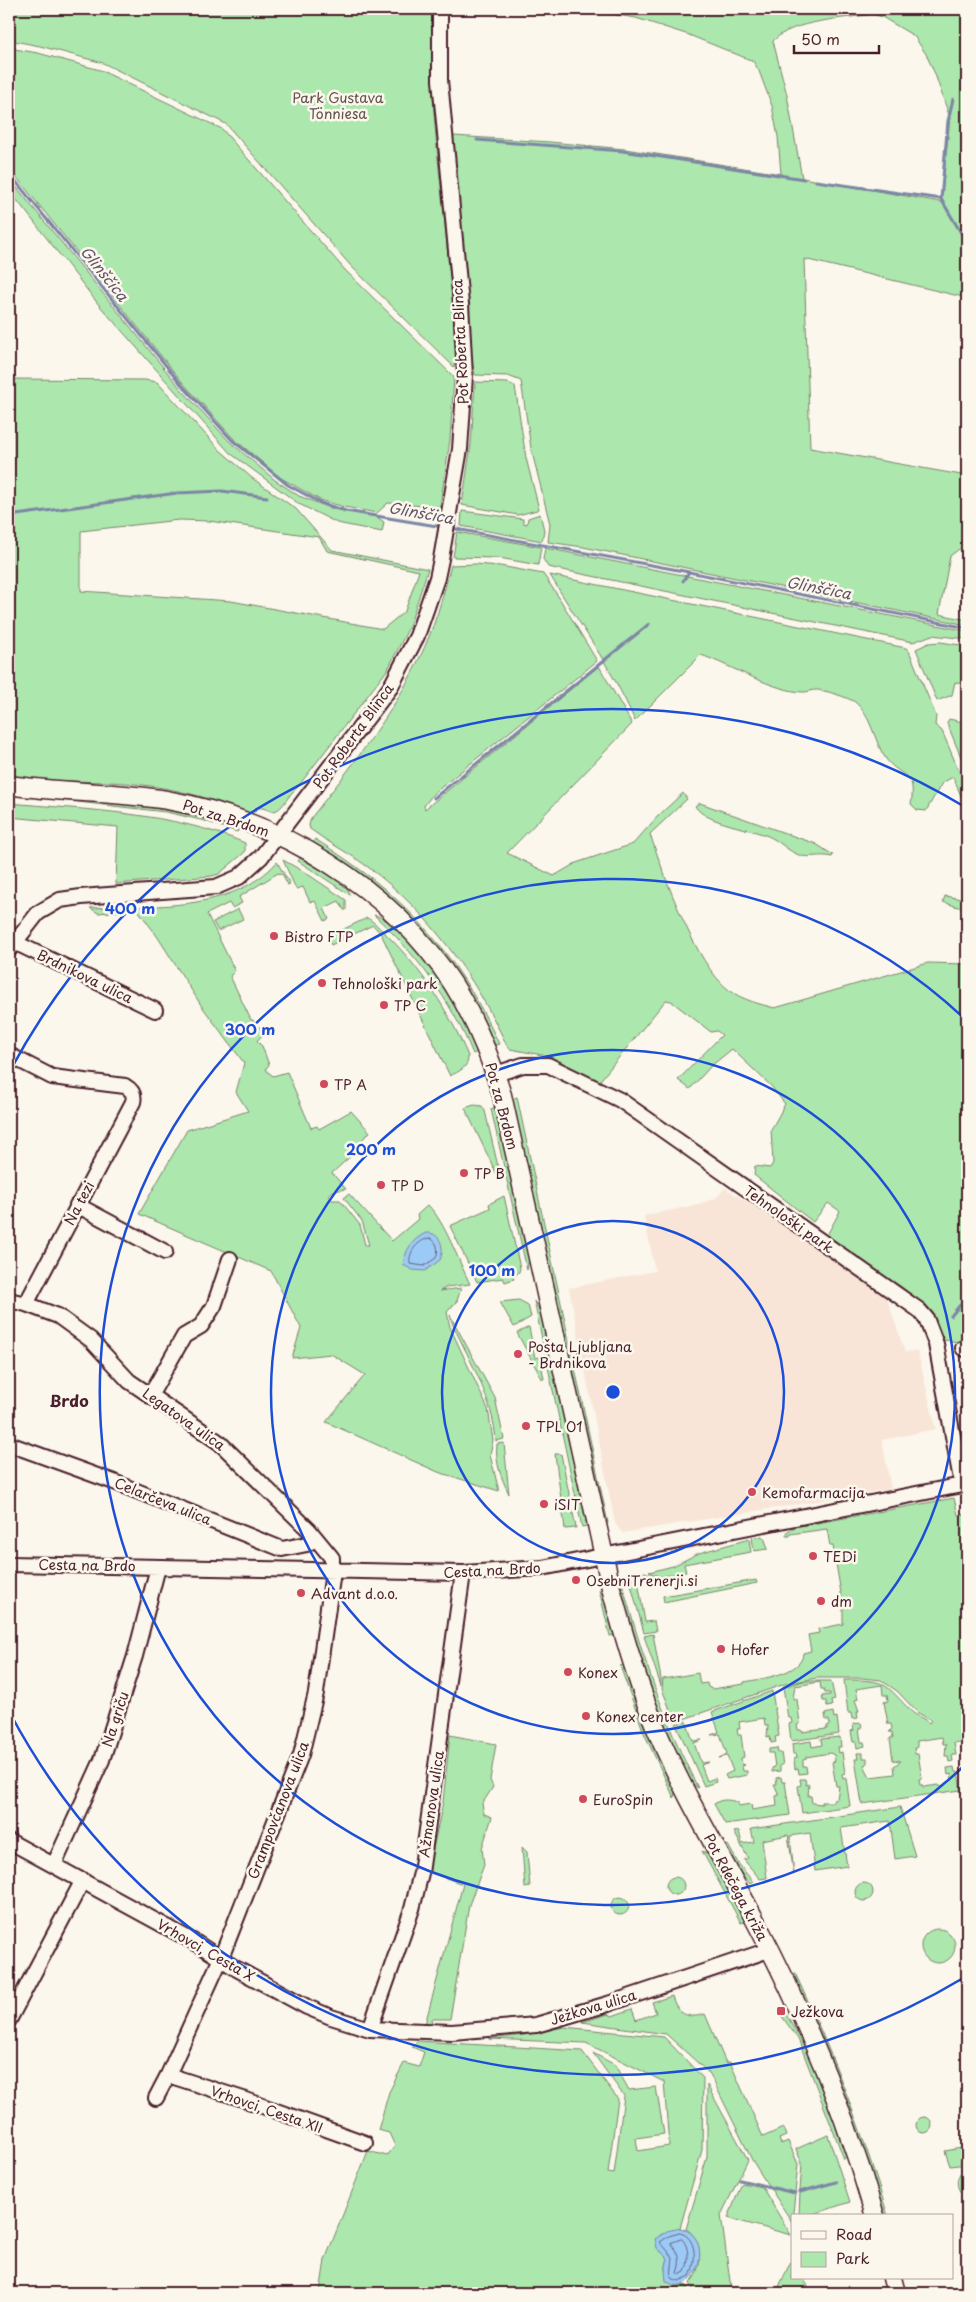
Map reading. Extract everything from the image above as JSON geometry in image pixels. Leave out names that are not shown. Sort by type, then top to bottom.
[{"type":"main road","name":"Pot za Brdom","points":[[9,785],[122,794],[169,800],[214,811],[278,835],[342,872],[389,910],[415,936],[467,1007],[496,1074],[604,1556]]},
{"type":"main road","name":"Pot Rdečega križa","points":[[604,1556],[626,1644],[658,1732],[672,1764],[769,1950],[827,2077],[857,2158],[874,2214]]},
{"type":"main road","points":[[893,2280],[896,2293]]},
{"type":"street","name":"Pot Roberta Blinca","points":[[278,835],[370,717],[390,688],[407,658],[417,636],[437,578],[446,536],[460,449],[465,376],[461,304],[440,80],[440,9]]},
{"type":"street","name":"Brdnikova ulica","points":[[155,1010],[12,946],[38,913],[60,900],[205,889],[228,883],[253,866],[278,835]]},
{"type":"street","name":"Na tezi","points":[[9,1055],[52,1077],[125,1086],[133,1092],[134,1102],[77,1205],[26,1304]]},
{"type":"street","name":"Tehnološki park","points":[[496,1074],[523,1065],[548,1066],[620,1100],[919,1310],[926,1318],[936,1344],[965,1484]]},
{"type":"street","points":[[77,1205],[165,1252]]},
{"type":"street","points":[[150,1396],[184,1336],[201,1326],[214,1306],[230,1259]]},
{"type":"street","name":"Legatova ulica","points":[[9,1300],[58,1316],[91,1340],[130,1381],[220,1442],[268,1488],[332,1558],[333,1570]]},
{"type":"street","name":"Celarčeva ulica","points":[[9,1444],[114,1482],[282,1549],[308,1544],[316,1540]]},
{"type":"street","name":"Cesta na Brdo","points":[[9,1564],[463,1573],[521,1571],[965,1484]]},
{"type":"street","name":"Na griču","points":[[54,1865],[102,1760],[135,1656],[158,1566]]},
{"type":"street","name":"Grampovčanova ulica","points":[[221,1958],[301,1755],[316,1693],[333,1570]]},
{"type":"street","name":"Ažmanova ulica","points":[[370,2029],[412,1909],[421,1873],[463,1573]]},
{"type":"street","name":"Vrhovci, Cesta X","points":[[9,1841],[83,1880],[307,2007],[331,2017],[370,2029],[411,2032]]},
{"type":"street","points":[[9,2020],[83,1880]]},
{"type":"street","name":"Ježkova ulica","points":[[411,2032],[452,2032],[536,2025],[608,2004],[769,1950]]},
{"type":"street","points":[[156,2098],[221,1958]]},
{"type":"street","name":"Vrhovci, Cesta XII","points":[[168,2075],[243,2099],[366,2143]]},
{"type":"shaded area","name":"Kemofarmacija","points":[[725,1188],[810,1242],[886,1296],[905,1352],[914,1351],[918,1353],[936,1429],[882,1440],[891,1489],[622,1533],[615,1523],[569,1288],[655,1271],[644,1216],[696,1205],[716,1198]]},
{"type":"green space","name":"Park Gustava Tönniesa","points":[[9,9],[433,9],[432,74],[436,138],[455,318],[456,356],[454,367],[351,266],[226,124],[103,63],[40,46],[9,40]]},
{"type":"green space","points":[[578,9],[967,9],[967,298],[804,259],[810,448],[967,476],[967,543],[950,556],[939,614],[967,620],[967,625],[583,547],[548,542],[550,524],[531,448],[521,381],[508,376],[475,375],[472,362],[453,136],[625,149],[781,174],[778,137],[772,106],[759,71],[753,61],[689,35],[636,18]],"holes":[[[873,14],[882,17],[914,36],[926,54],[935,74],[950,118],[941,202],[802,178],[787,95],[773,41],[782,34],[805,25]]]},
{"type":"green space","points":[[9,48],[38,53],[100,70],[222,129],[345,270],[454,377],[450,440],[439,513],[422,506],[388,503],[377,513],[320,500],[281,478],[234,439],[183,383],[9,168]]},
{"type":"green space","points":[[9,178],[181,389],[229,441],[275,480],[299,496],[333,509],[377,517],[384,522],[382,532],[337,523],[299,504],[230,453],[99,305],[9,190]]},
{"type":"green space","points":[[9,379],[145,380],[157,382],[220,450],[252,478],[296,509],[332,550],[428,569],[409,627],[388,669],[297,788],[277,810],[272,811],[258,808],[251,815],[200,796],[145,785],[46,780],[9,776]],"holes":[[[179,520],[209,521],[319,537],[327,551],[419,571],[405,611],[383,629],[231,601],[81,591],[81,531]]]},
{"type":"green space","points":[[475,382],[508,383],[515,386],[526,458],[539,509],[537,510],[518,515],[462,505],[471,444]]},
{"type":"green space","points":[[462,511],[523,519],[523,523],[527,524],[528,518],[540,514],[544,530],[542,541],[461,526]]},
{"type":"green space","points":[[457,532],[541,547],[538,565],[499,558],[453,557]]},
{"type":"green space","points":[[545,548],[967,631],[967,639],[932,635],[913,642],[548,567],[543,559]]},
{"type":"green space","points":[[451,565],[500,566],[543,574],[597,661],[433,794],[424,806],[425,809],[599,666],[632,724],[507,853],[554,876],[576,863],[633,844],[658,816],[683,793],[687,799],[650,834],[672,895],[693,940],[716,978],[734,993],[751,1001],[775,1008],[928,963],[965,964],[967,956],[967,1309],[961,1311],[966,1343],[944,1340],[932,1314],[903,1288],[826,1237],[840,1211],[828,1203],[813,1222],[754,1175],[755,1166],[770,1168],[773,1163],[771,1130],[785,1104],[771,1086],[732,1049],[711,1066],[690,1089],[678,1080],[722,1035],[717,1031],[711,1032],[671,1001],[666,1000],[598,1083],[552,1060],[553,1057],[510,1049],[465,971],[449,948],[412,905],[368,867],[310,829],[311,818],[369,741],[408,680],[434,625]]},
{"type":"green space","points":[[550,575],[906,648],[909,651],[936,716],[935,725],[942,731],[967,790],[967,810],[953,777],[942,783],[926,811],[917,810],[911,804],[912,785],[910,780],[886,759],[865,714],[855,702],[824,691],[804,692],[780,688],[701,655],[635,721],[617,683]]},
{"type":"green space","points":[[940,642],[967,646],[967,684],[955,682],[952,695],[937,701],[916,649],[929,643]]},
{"type":"green space","points":[[949,719],[967,723],[967,772],[947,723]]},
{"type":"green space","points":[[42,798],[142,806],[190,815],[239,829],[237,832],[205,821],[166,812]]},
{"type":"green space","points":[[9,803],[129,814],[188,825],[245,843],[245,852],[219,874],[212,876],[116,884],[118,827],[9,817]]},
{"type":"green space","points":[[700,803],[816,844],[833,855],[832,857],[798,855],[764,834],[709,817],[700,812],[695,806]]},
{"type":"green space","points":[[315,839],[346,859],[374,881],[424,926],[464,980],[499,1044],[495,1045],[470,997],[361,875],[312,843]]},
{"type":"green space","points":[[301,857],[337,878],[348,889],[350,895],[298,861]]},
{"type":"green space","points":[[283,860],[346,900],[346,910],[344,910],[339,901],[324,908],[329,919],[325,921],[315,901],[310,902],[303,887],[296,889]]},
{"type":"green space","points":[[277,862],[290,884],[287,885],[283,875],[278,873],[239,897],[242,903],[232,908],[229,903],[207,914],[235,971],[230,976],[251,1020],[253,1020],[256,1028],[260,1027],[264,1033],[257,1041],[262,1046],[269,1065],[266,1068],[267,1071],[273,1076],[287,1072],[311,1128],[317,1126],[319,1129],[351,1111],[370,1132],[351,1150],[353,1154],[332,1173],[346,1189],[333,1191],[329,1195],[332,1200],[340,1200],[360,1225],[365,1245],[369,1245],[362,1221],[344,1198],[349,1194],[392,1241],[418,1219],[417,1215],[428,1205],[446,1232],[470,1284],[447,1287],[440,1291],[461,1288],[457,1301],[447,1312],[450,1327],[488,1409],[493,1440],[490,1455],[499,1491],[438,1472],[326,1422],[365,1375],[331,1354],[292,1358],[301,1328],[271,1271],[139,1214],[187,1130],[248,1111],[236,1092],[244,1063],[201,1005],[138,910],[98,913],[90,908],[165,906],[214,898],[238,890],[259,878]]},
{"type":"green space","points":[[945,896],[967,900],[967,910],[943,902]]},
{"type":"green space","points":[[238,909],[243,919],[218,931],[213,922]]},
{"type":"green space","points":[[374,915],[387,921],[418,952],[462,1018],[477,1052],[473,1054],[454,1015],[431,979],[404,946]]},
{"type":"green space","points":[[367,918],[375,923],[400,948],[434,992],[468,1056],[467,1063],[460,1071],[450,1076],[381,934],[373,925],[331,945],[327,937]]},
{"type":"green space","points":[[517,1097],[608,1523],[605,1524],[512,1099]]},
{"type":"green space","points":[[474,1105],[482,1106],[485,1111],[500,1175],[497,1175],[465,1108]]},
{"type":"green space","points":[[495,1107],[529,1258],[527,1270],[491,1109]]},
{"type":"green space","points":[[504,1196],[520,1268],[519,1272],[513,1277],[514,1279],[505,1282],[503,1278],[477,1282],[450,1226],[490,1208],[489,1204]]},
{"type":"green space","points":[[519,1300],[528,1305],[531,1317],[514,1327],[500,1302]]},
{"type":"green space","points":[[534,1301],[541,1313],[587,1526],[582,1527]]},
{"type":"green space","points":[[450,1315],[495,1398],[504,1439],[496,1441],[491,1410],[486,1396]]},
{"type":"green space","points":[[529,1327],[535,1358],[540,1357],[544,1379],[542,1379],[517,1333]]},
{"type":"green space","points":[[504,1443],[509,1494],[501,1476],[497,1457],[497,1444]]},
{"type":"green space","points":[[555,1454],[561,1454],[576,1528],[565,1529]]},
{"type":"green space","points":[[954,1498],[958,1515],[967,1514],[967,1743],[965,1741],[954,1743],[956,1755],[952,1755],[953,1761],[949,1762],[948,1756],[945,1756],[946,1744],[943,1744],[942,1737],[917,1741],[917,1748],[914,1748],[915,1754],[918,1754],[922,1778],[919,1779],[920,1785],[923,1785],[923,1787],[944,1786],[944,1784],[952,1780],[951,1774],[948,1775],[947,1768],[954,1767],[955,1772],[958,1772],[961,1790],[862,1804],[855,1759],[858,1759],[857,1753],[863,1753],[863,1758],[867,1758],[867,1764],[864,1765],[870,1777],[895,1774],[894,1766],[901,1761],[893,1760],[890,1738],[893,1738],[892,1732],[889,1732],[892,1729],[891,1724],[888,1724],[884,1702],[888,1701],[887,1695],[883,1695],[882,1685],[856,1689],[858,1699],[855,1700],[859,1711],[857,1712],[858,1718],[852,1719],[851,1713],[848,1713],[844,1680],[877,1682],[884,1685],[914,1714],[929,1723],[931,1720],[918,1713],[897,1691],[881,1680],[817,1678],[785,1684],[675,1722],[662,1689],[663,1679],[698,1673],[700,1684],[707,1683],[708,1687],[712,1689],[744,1684],[744,1682],[770,1677],[789,1671],[801,1660],[803,1653],[811,1651],[808,1635],[819,1633],[818,1629],[843,1624],[843,1605],[833,1546],[830,1546],[827,1529],[786,1536],[788,1531],[795,1527]]},
{"type":"green space","points":[[762,1536],[768,1549],[754,1551],[752,1538]]},
{"type":"green space","points":[[749,1539],[751,1552],[684,1564],[686,1572],[660,1577],[649,1572],[673,1566],[699,1553]]},
{"type":"green space","points":[[645,1572],[656,1577],[638,1581],[645,1622],[654,1621],[656,1631],[644,1633],[630,1581],[634,1575]]},
{"type":"green space","points":[[756,1580],[757,1583],[664,1602],[663,1596]]},
{"type":"green space","points":[[623,1586],[655,1689],[675,1739],[698,1788],[688,1777],[664,1727],[632,1631],[620,1587]]},
{"type":"green space","points":[[599,1590],[602,1590],[614,1635],[610,1636]]},
{"type":"green space","points":[[653,1634],[661,1679],[661,1686],[644,1636]]},
{"type":"green space","points":[[624,1665],[642,1717],[675,1791],[674,1798],[644,1733],[620,1666]]},
{"type":"green space","points":[[803,1681],[831,1681],[835,1700],[831,1701],[832,1706],[827,1707],[826,1701],[823,1701],[822,1696],[830,1695],[830,1693],[825,1693],[824,1689],[821,1689],[820,1682],[795,1686],[793,1699],[797,1699],[800,1724],[797,1725],[798,1730],[802,1732],[827,1729],[827,1726],[830,1725],[829,1720],[826,1720],[825,1714],[833,1712],[834,1718],[837,1717],[839,1734],[791,1741],[789,1724],[792,1723],[791,1718],[788,1718],[783,1687]]},
{"type":"green space","points":[[772,1691],[779,1736],[775,1737],[776,1742],[771,1743],[770,1736],[767,1737],[768,1725],[765,1725],[764,1718],[739,1722],[740,1729],[737,1729],[738,1735],[741,1735],[744,1757],[741,1758],[742,1764],[745,1765],[742,1766],[743,1771],[747,1771],[747,1775],[727,1779],[725,1775],[733,1771],[727,1756],[719,1758],[727,1754],[720,1734],[711,1735],[719,1732],[712,1712]]},
{"type":"green space","points":[[686,1721],[693,1741],[702,1740],[694,1743],[701,1763],[709,1762],[701,1765],[707,1781],[715,1778],[716,1782],[704,1786],[676,1724]]},
{"type":"green space","points":[[861,1723],[862,1728],[859,1728],[861,1742],[864,1742],[865,1746],[857,1748],[856,1742],[853,1742],[851,1731],[854,1730],[853,1724]]},
{"type":"green space","points":[[450,1735],[496,1744],[490,1780],[493,1787],[482,1804],[484,1814],[492,1817],[482,1848],[484,1865],[469,1905],[450,2019],[432,2019],[431,2024],[425,2024],[463,1884],[428,1872],[443,1802]]},
{"type":"green space","points":[[840,1737],[841,1747],[838,1747],[839,1753],[842,1752],[845,1773],[842,1774],[843,1779],[846,1778],[850,1806],[802,1813],[798,1786],[801,1785],[800,1779],[805,1779],[806,1785],[809,1784],[808,1796],[811,1796],[812,1803],[833,1802],[833,1800],[837,1799],[839,1786],[836,1786],[832,1762],[835,1761],[834,1755],[830,1753],[806,1757],[803,1760],[803,1766],[806,1766],[807,1773],[799,1774],[798,1768],[795,1769],[794,1759],[797,1758],[796,1754],[793,1754],[792,1744],[811,1741],[812,1747],[822,1745],[821,1739]]},
{"type":"green space","points":[[777,1748],[778,1753],[781,1753],[783,1765],[780,1765],[780,1771],[772,1772],[772,1768],[775,1767],[773,1753],[769,1753],[769,1749]]},
{"type":"green space","points":[[781,1777],[782,1782],[785,1782],[790,1815],[725,1824],[714,1804],[723,1800],[738,1802],[738,1806],[751,1804],[752,1810],[777,1806],[776,1796],[779,1795],[774,1784],[777,1784],[776,1778]]},
{"type":"green space","points":[[900,1807],[915,1856],[895,1859],[890,1821],[841,1828],[847,1866],[815,1871],[810,1833],[790,1836],[794,1874],[788,1835],[762,1840],[767,1878],[760,1879],[744,1860],[748,1858],[734,1832],[739,1831],[742,1844],[754,1842],[751,1829]]},
{"type":"green space","points":[[728,1845],[738,1863],[753,1882],[750,1884],[736,1867],[724,1847]]},
{"type":"green space","points":[[522,1847],[527,1852],[530,1887],[525,1888]]},
{"type":"green space","points":[[702,1851],[709,1854],[745,1922],[741,1923]]},
{"type":"green space","points":[[675,1877],[681,1880],[684,1886],[681,1892],[675,1895],[669,1892],[666,1886],[669,1880]]},
{"type":"green space","points":[[864,1883],[870,1886],[873,1892],[870,1898],[864,1901],[858,1898],[855,1892],[858,1886]]},
{"type":"green space","points":[[620,1897],[626,1900],[629,1906],[626,1912],[620,1915],[614,1912],[611,1906],[614,1900]]},
{"type":"green space","points":[[938,1929],[950,1934],[955,1946],[950,1958],[938,1963],[926,1958],[921,1946],[926,1934]]},
{"type":"green space","points":[[795,1973],[822,2032],[868,2154],[887,2214],[882,2214],[791,1974]]},
{"type":"green space","points":[[672,1996],[677,2007],[684,2014],[699,2016],[705,2014],[726,2063],[730,2062],[763,2137],[783,2128],[786,2136],[779,2139],[781,2144],[788,2141],[798,2164],[795,2193],[769,2187],[752,2160],[710,2074],[666,2034],[582,2022],[608,2014],[612,2016],[632,2009],[636,2020],[656,2013],[652,2002]]},
{"type":"green space","points":[[785,2013],[805,2046],[821,2081],[848,2153],[844,2159],[798,2039],[781,2015]]},
{"type":"green space","points":[[564,2027],[664,2037],[703,2078],[702,2150],[680,2228],[660,2235],[657,2248],[668,2258],[665,2270],[680,2286],[686,2285],[689,2293],[320,2293],[325,2260],[368,2151],[387,2156],[395,2146],[389,2133],[378,2130],[389,2092],[404,2063],[419,2067],[424,2052],[412,2047],[417,2041],[582,2051],[618,2099],[608,2173],[614,2174],[624,2096],[593,2053],[615,2065],[629,2090],[656,2087],[664,2134],[636,2138],[638,2151],[669,2146],[664,2082],[586,2043],[489,2039],[524,2035]]},
{"type":"green space","points":[[707,2085],[748,2160],[721,2215],[731,2288],[713,2293],[695,2293],[690,2283],[697,2270],[700,2254],[696,2240],[686,2229],[707,2157]]},
{"type":"green space","points":[[921,2117],[927,2117],[932,2122],[930,2131],[921,2133],[916,2128],[916,2122]]},
{"type":"green space","points":[[828,2135],[850,2202],[813,2214],[799,2214],[800,2192],[837,2182],[800,2191],[802,2163],[796,2149]]},
{"type":"green space","points":[[967,2147],[967,2164],[950,2166],[945,2151]]},
{"type":"green space","points":[[967,2167],[967,2198],[960,2191],[957,2182],[960,2174]]},
{"type":"green space","points":[[742,2183],[762,2187],[791,2235],[728,2218]]},
{"type":"green space","points":[[770,2188],[795,2194],[791,2220]]},
{"type":"green space","points":[[791,2261],[791,2280],[804,2280],[812,2293],[776,2293]]},
{"type":"water","points":[[426,1233],[431,1233],[438,1238],[442,1246],[440,1260],[425,1271],[413,1270],[403,1265],[405,1255],[410,1246]]},
{"type":"water","points":[[680,2228],[691,2234],[698,2243],[700,2254],[698,2266],[693,2276],[685,2283],[676,2285],[666,2281],[665,2270],[668,2258],[657,2248],[655,2239],[667,2231]]},
{"type":"waterway","points":[[941,199],[948,121],[953,99]]},
{"type":"waterway","points":[[477,140],[623,151],[804,179]]},
{"type":"waterway","name":"Glinščica","points":[[9,173],[181,384],[232,440],[288,485],[321,503],[346,511],[443,527]]},
{"type":"waterway","points":[[816,181],[941,199],[967,243]]},
{"type":"waterway","name":"Glinščica","points":[[9,516],[177,493],[222,491],[267,497]]},
{"type":"waterway","name":"Glinščica","points":[[451,528],[689,572],[967,628]]},
{"type":"waterway","points":[[683,581],[689,572]]},
{"type":"waterway","points":[[434,798],[649,624]]},
{"type":"waterway","points":[[951,1316],[960,1305],[967,1302]]},
{"type":"waterway","points":[[740,2180],[795,2193]]},
{"type":"waterway","points":[[800,2192],[836,2182]]},
{"type":"place","name":"Bistro FTP","points":[[274,936]]},
{"type":"place","name":"Tehnološki park","points":[[322,983]]},
{"type":"place","name":"TP C","points":[[384,1005]]},
{"type":"place","name":"TP A","points":[[324,1084]]},
{"type":"place","name":"TP B","points":[[464,1173]]},
{"type":"place","name":"TP D","points":[[381,1185]]},
{"type":"place","name":"Pošta Ljubljana - Brdnikova","points":[[518,1354]]},
{"type":"place","name":"TPL 01","points":[[526,1426]]},
{"type":"place","name":"Kemofarmacija","points":[[752,1492]]},
{"type":"place","name":"iSIT","points":[[544,1504]]},
{"type":"place","name":"TEDi","points":[[813,1556]]},
{"type":"place","name":"OsebniTrenerji.si","points":[[576,1580]]},
{"type":"place","name":"Advant d.o.o.","points":[[301,1593]]},
{"type":"place","name":"dm","points":[[821,1601]]},
{"type":"place","name":"Hofer","points":[[721,1649]]},
{"type":"place","name":"Konex","points":[[568,1672]]},
{"type":"place","name":"Konex center","points":[[586,1716]]},
{"type":"place","name":"EuroSpin","points":[[583,1799]]},
{"type":"place","name":"Ježkova","points":[[781,2011]]},
{"type":"district","name":"Brdo","points":[[69,1400]]}]
